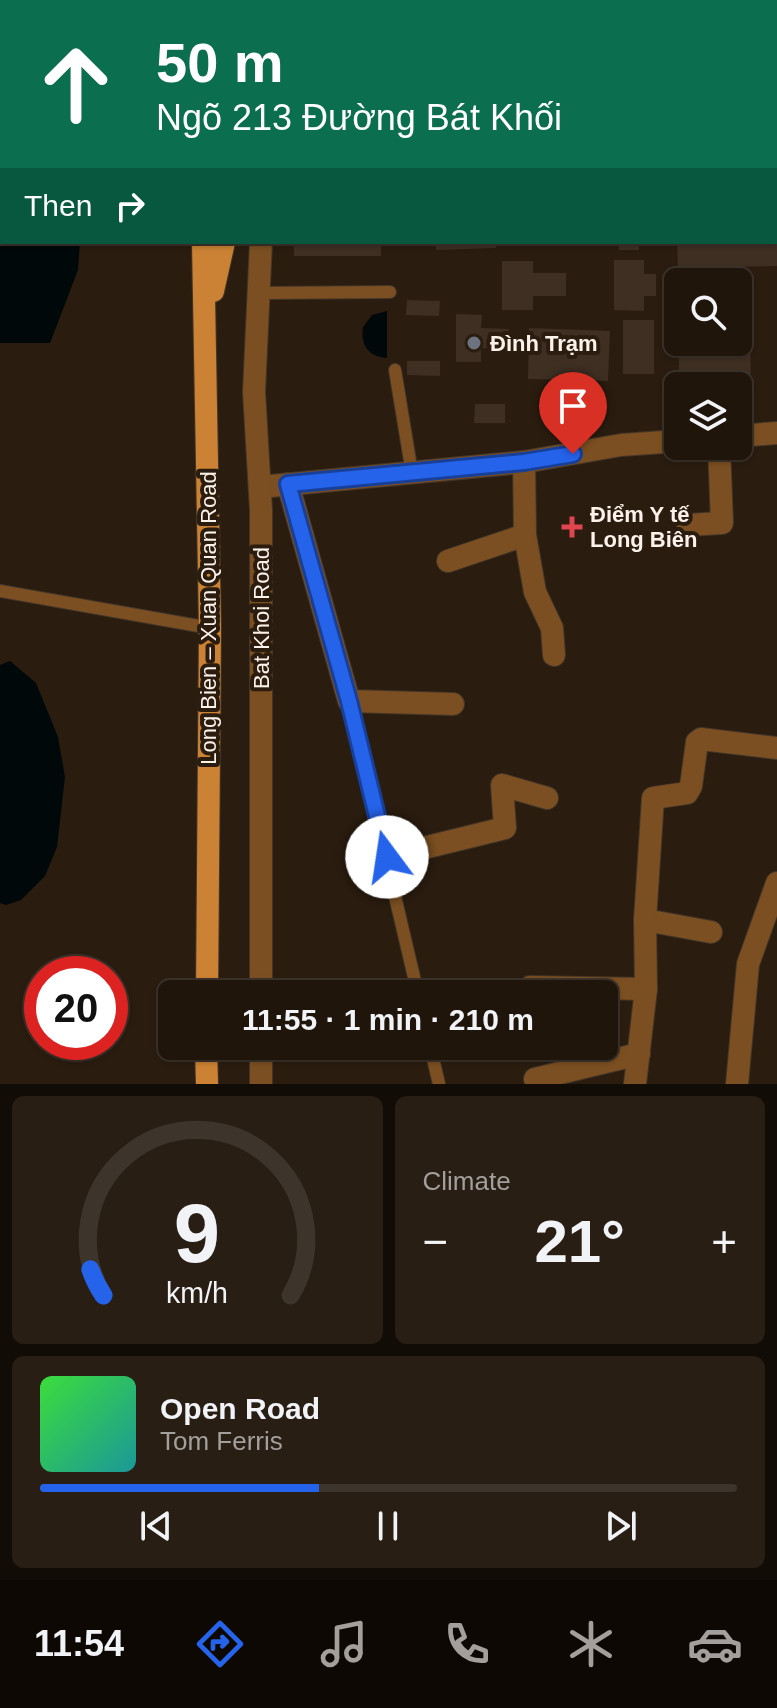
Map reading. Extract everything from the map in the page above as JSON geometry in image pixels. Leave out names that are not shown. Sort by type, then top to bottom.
[{"type":"main road","name":"Long Bien – Xuan Quan Road","points":[[203,244],[210,628],[207,980]]},
{"type":"main road","points":[[205,327],[224,244]]},
{"type":"street","name":"Bat Khoi Road","points":[[261,244],[254,392],[260,487],[261,980]]},
{"type":"street","points":[[752,435],[777,433]]},
{"type":"street","points":[[260,487],[524,462],[621,445],[664,442]]},
{"type":"street","points":[[688,525],[722,523],[720,460]]},
{"type":"street","points":[[524,462],[525,535],[535,592],[552,628],[554,655]]},
{"type":"street","points":[[288,484],[349,701],[453,704]]},
{"type":"street","points":[[448,561],[525,535]]},
{"type":"street","points":[[635,1084],[646,989],[645,920],[653,798],[687,793],[691,786],[697,742],[701,739],[777,748]]},
{"type":"street","points":[[387,857],[505,828],[502,785],[547,798]]},
{"type":"street","points":[[737,1084],[748,964],[777,883]]},
{"type":"street","points":[[645,920],[711,932]]},
{"type":"street","points":[[618,989],[646,989]]},
{"type":"street","points":[[535,1079],[639,1054]]},
{"type":"street","points":[[261,1060],[261,1084]]},
{"type":"lane","points":[[259,293],[390,292]]},
{"type":"lane","points":[[395,370],[412,473]]},
{"type":"lane","points":[[0,591],[210,628]]},
{"type":"lane","points":[[349,701],[415,980]]},
{"type":"lane","points":[[433,1060],[439,1084]]},
{"type":"shaded area","points":[[0,244],[80,244],[78,270],[50,343],[0,343]]},
{"type":"shaded area","points":[[387,311],[387,358],[367,349],[362,333],[372,315]]},
{"type":"shaded area","points":[[10,661],[36,683],[58,737],[65,777],[57,847],[45,876],[21,900],[6,905],[0,903],[0,665]]},
{"type":"building","points":[[294,244],[381,244],[381,256],[294,256]]},
{"type":"building","points":[[436,244],[496,244],[496,248],[436,250]]},
{"type":"building","points":[[618,244],[639,244],[639,250],[619,250]]},
{"type":"building","points":[[677,244],[777,244],[777,266],[678,268]]},
{"type":"building","points":[[614,260],[644,260],[644,274],[656,274],[656,296],[644,296],[644,311],[614,310]]},
{"type":"building","points":[[502,261],[533,261],[533,273],[566,273],[566,296],[533,296],[533,310],[502,310]]},
{"type":"building","points":[[407,300],[440,301],[439,316],[406,315]]},
{"type":"building","points":[[456,314],[482,315],[481,328],[509,329],[509,348],[481,348],[481,362],[456,362]]},
{"type":"building","points":[[623,320],[654,320],[654,374],[623,374]]},
{"type":"building","points":[[529,328],[610,331],[608,381],[528,379]]},
{"type":"building","points":[[679,356],[750,356],[751,372],[679,372]]},
{"type":"building","points":[[407,361],[440,361],[440,376],[407,375]]},
{"type":"building","points":[[560,382],[594,384],[593,405],[559,403]]},
{"type":"building","points":[[475,404],[505,404],[505,423],[474,423]]},
{"type":"place","name":"Đình Trạm","points":[[474,343]]},
{"type":"place","name":"Điểm Y tế Long Biên","points":[[572,527]]},
{"type":"route","points":[[387,857],[349,701],[288,484],[524,462],[573,454]]}]
